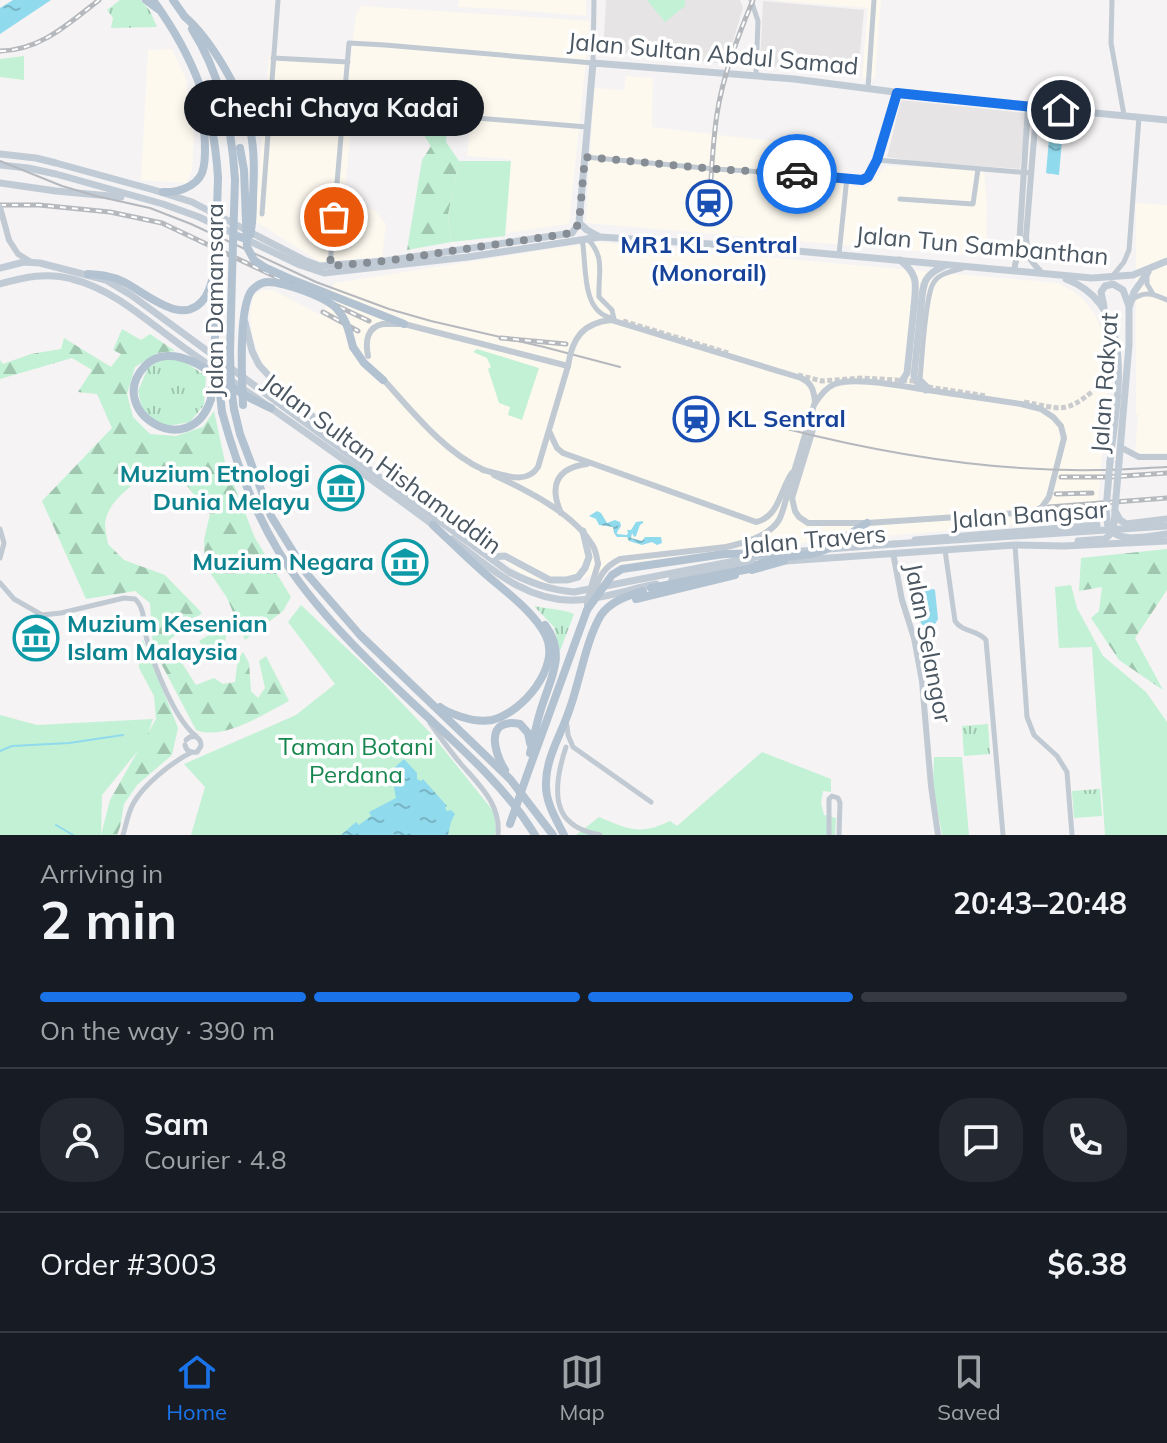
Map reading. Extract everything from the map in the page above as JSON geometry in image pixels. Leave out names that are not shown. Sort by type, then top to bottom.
[{"type":"main road","points":[[146,0],[164,15]]},
{"type":"main road","name":"Jalan Damansara","points":[[153,0],[190,62],[210,114],[218,178],[215,348],[222,412],[241,474],[262,521],[280,555],[328,618],[475,762],[508,797],[535,835]]},
{"type":"main road","name":"Jalan Damansara","points":[[173,0],[210,60],[233,144],[235,180],[230,352],[231,386],[238,407]]},
{"type":"main road","points":[[184,16],[196,26],[218,58],[248,120],[254,152],[251,232],[247,238],[240,237]]},
{"type":"main road","points":[[0,152],[56,163],[163,192],[205,207],[320,266],[385,261],[545,238],[572,233],[579,223],[593,63]]},
{"type":"main road","name":"Jalan Sultan Abdul Samad","points":[[593,63],[756,75],[897,93],[1167,120]]},
{"type":"main road","points":[[163,192],[175,192],[187,187],[202,173],[204,151],[199,82]]},
{"type":"main road","points":[[222,95],[240,148],[244,170],[247,247],[254,260],[288,278],[404,324]]},
{"type":"main road","name":"Jalan Tun Sambanthan","points":[[0,165],[56,174],[163,204],[324,273],[468,257],[600,237],[839,254],[1075,277],[1111,278],[1137,274],[1167,261]]},
{"type":"main road","points":[[0,183],[138,198]]},
{"type":"main road","points":[[579,223],[600,237]]},
{"type":"main road","points":[[900,260],[911,269],[916,279],[918,307],[914,376],[918,383],[927,388]]},
{"type":"main road","name":"Jalan Sultan Hishamuddin","points":[[0,268],[31,262],[106,280],[131,295],[509,572],[531,584],[575,596]]},
{"type":"main road","points":[[898,383],[907,373],[925,279],[948,264]]},
{"type":"main road","name":"Jalan Rakyat","points":[[1111,510],[1119,462],[1130,304],[1150,270]]},
{"type":"main road","points":[[88,274],[104,275],[124,282],[165,306],[184,311],[203,299],[215,272]]},
{"type":"main road","name":"Jalan Rakyat","points":[[1046,273],[1073,282],[1085,290],[1106,313],[1118,345],[1110,462],[1111,510]]},
{"type":"main road","name":"Jalan Sultan Hishamuddin","points":[[0,284],[38,275],[71,279],[88,284],[127,305],[494,571],[520,587],[546,597],[575,596]]},
{"type":"main road","points":[[383,380],[364,363],[353,347],[345,321],[337,308],[294,288],[268,282],[252,291],[244,316],[238,407],[240,434],[271,516],[292,552],[327,598],[510,779],[553,835]]},
{"type":"main road","points":[[1106,313],[1101,292],[1105,286],[1117,285],[1130,304]]},
{"type":"main road","points":[[244,316],[252,351],[259,365],[359,462]]},
{"type":"main road","points":[[1114,331],[1122,332],[1129,327]]},
{"type":"main road","points":[[215,348],[211,399],[208,410],[191,427],[177,430],[161,428],[138,409],[133,383],[149,362],[160,356],[173,356],[199,364],[241,393],[271,408]]},
{"type":"main road","points":[[1111,510],[1126,524],[1167,519]]},
{"type":"main road","points":[[885,545],[929,537],[1097,525],[1111,510]]},
{"type":"main road","points":[[1111,510],[1112,534]]},
{"type":"main road","points":[[564,835],[546,791],[549,761],[603,613],[614,603],[647,590],[749,569],[770,559],[825,550],[867,523]]},
{"type":"main road","points":[[1126,524],[1122,531],[1128,538]]},
{"type":"main road","points":[[433,525],[464,556],[541,620],[552,634],[556,665],[543,703],[527,775]]},
{"type":"main road","points":[[1097,525],[1103,531],[1101,539]]},
{"type":"main road","name":"Jalan Bangsar","points":[[894,544],[1167,526]]},
{"type":"main road","points":[[489,557],[505,556],[550,580],[578,577],[589,557],[583,531]]},
{"type":"main road","points":[[1060,545],[1101,539],[1112,534],[1128,538],[1167,534]]},
{"type":"main road","name":"Jalan Bangsar","points":[[1060,545],[1167,541]]},
{"type":"main road","name":"Jalan Travers","points":[[575,596],[776,553],[894,544]]},
{"type":"main road","name":"Jalan Travers","points":[[575,596],[598,598],[719,570],[784,561],[945,549],[1060,545]]},
{"type":"main road","points":[[508,835],[585,615],[612,575],[622,569],[724,554],[776,553]]},
{"type":"main road","points":[[598,622],[627,601],[784,561]]},
{"type":"main road","points":[[626,590],[647,590]]},
{"type":"main road","points":[[391,664],[444,711],[477,721],[492,720],[507,714],[528,696],[548,665],[547,637],[528,612]]},
{"type":"main road","points":[[510,779],[494,748],[496,732],[509,723],[520,724],[528,733],[530,753]]},
{"type":"street","points":[[262,214],[278,0]]},
{"type":"street","points":[[593,63],[594,0]]},
{"type":"street","points":[[751,0],[758,21],[756,75]]},
{"type":"street","points":[[868,88],[874,0]]},
{"type":"street","points":[[1112,0],[1111,43],[1124,115]]},
{"type":"street","name":"Jalan Sultan Abdul Samad","points":[[348,62],[351,42],[593,63]]},
{"type":"street","points":[[273,58],[348,62],[330,266]]},
{"type":"street","points":[[585,157],[862,180],[868,177],[877,160],[897,93]]},
{"type":"street","points":[[344,107],[587,127]]},
{"type":"street","points":[[1028,107],[1026,252],[1028,258],[1046,273]]},
{"type":"street","points":[[1014,270],[1036,114],[1041,108]]},
{"type":"street","points":[[1111,278],[1129,250],[1139,116]]},
{"type":"street","points":[[877,160],[1028,172]]},
{"type":"street","points":[[900,199],[973,204],[978,169]]},
{"type":"street","name":"Jalan Tun Sambanthan","points":[[839,254],[847,177]]},
{"type":"street","points":[[0,207],[9,240],[18,254],[31,262]]},
{"type":"street","points":[[585,239],[596,248],[600,259],[599,297],[612,310],[614,319]]},
{"type":"street","points":[[585,239],[586,288],[606,317],[806,380],[812,387],[815,402]]},
{"type":"street","points":[[927,388],[920,379],[931,287],[942,275],[967,266]]},
{"type":"street","points":[[1150,270],[1147,284],[1153,294]]},
{"type":"street","points":[[1130,304],[1145,293],[1167,300]]},
{"type":"street","points":[[483,470],[523,478],[538,467],[575,339],[591,326],[614,319]]},
{"type":"street","points":[[568,366],[404,324],[376,326],[369,332],[366,345],[368,356],[383,380],[449,447],[470,464],[528,491],[583,531],[595,549],[598,564],[585,615]]},
{"type":"street","points":[[585,615],[600,578],[613,562],[740,544],[768,531],[778,520],[795,469],[811,413],[815,402],[828,388],[839,382],[898,383],[1021,404],[1041,409],[1061,426],[1064,438],[1051,492],[1046,503],[1033,512],[867,523],[808,523],[795,511],[792,498],[815,423],[811,413]]},
{"type":"street","points":[[549,431],[563,453],[756,522],[765,520],[772,512],[795,469]]},
{"type":"street","points":[[1120,447],[1139,457],[1167,457]]},
{"type":"street","points":[[563,516],[554,495],[559,478],[572,467],[589,464]]},
{"type":"street","points":[[0,529],[4,543],[0,558]]},
{"type":"street","points":[[1015,545],[1027,717],[1034,735],[1057,756],[1067,772],[1072,835]]},
{"type":"street","points":[[945,549],[955,621],[960,628],[978,633],[986,640],[1003,835]]},
{"type":"street","name":"Jalan Selangor","points":[[893,553],[922,681],[938,835]]},
{"type":"street","points":[[0,583],[14,599],[42,615],[124,598],[135,599],[142,606],[153,658],[187,732],[187,750],[192,752]]},
{"type":"street","points":[[418,708],[458,761],[488,794],[497,813],[498,835]]},
{"type":"street","points":[[569,711],[566,728],[573,747],[651,802]]},
{"type":"street","points":[[123,835],[130,809],[140,793],[172,764],[197,752],[201,746],[200,740],[184,725]]},
{"type":"street","points":[[172,764],[190,736],[196,736]]},
{"type":"street","points":[[566,747],[557,775],[563,815],[570,823],[600,835]]},
{"type":"street","points":[[547,773],[555,753],[573,747]]},
{"type":"street","points":[[829,835],[829,799],[832,796],[838,798],[840,803],[839,835]]},
{"type":"shaded area","points":[[459,0],[586,0],[586,16],[458,7]]},
{"type":"shaded area","points":[[606,0],[740,0],[743,8],[726,64],[603,51]]},
{"type":"shaded area","points":[[771,0],[881,0],[875,79],[862,78],[868,8]]},
{"type":"shaded area","points":[[763,1],[864,10],[858,75],[760,65]]},
{"type":"shaded area","points":[[362,6],[590,21],[569,224],[506,233],[510,159],[467,156],[471,121],[353,111],[343,205],[373,209],[386,224],[382,257],[320,262],[255,221],[269,56],[350,63],[356,14]]},
{"type":"shaded area","points":[[172,49],[186,79],[194,135],[192,170],[187,183],[141,180],[148,50]]},
{"type":"shaded area","points":[[626,76],[653,78],[652,127],[779,142],[779,173],[866,188],[886,166],[984,168],[986,257],[586,223],[594,88],[624,90]]},
{"type":"shaded area","points":[[901,100],[1026,113],[1020,169],[887,157]]},
{"type":"shaded area","points":[[1136,203],[1167,205],[1167,453],[1135,453],[1138,415]]},
{"type":"shaded area","name":"KL Sentral","points":[[597,242],[1058,283],[1070,289],[1083,299],[1095,315],[1105,337],[1109,373],[1097,513],[1085,519],[730,549],[620,564],[569,584],[548,584],[525,577],[381,467],[272,377],[260,360],[252,335],[250,313],[253,296],[262,290],[273,290],[323,316],[334,283]]},
{"type":"green space","points":[[120,0],[141,0],[157,27],[111,28],[113,18],[107,10]]},
{"type":"green space","points":[[647,0],[685,0],[685,6],[665,22]]},
{"type":"green space","points":[[24,56],[24,80],[0,77],[0,59]]},
{"type":"green space","points":[[415,122],[447,125],[446,142],[459,161],[448,215],[451,242],[407,250],[422,160],[431,146]]},
{"type":"green space","points":[[459,161],[511,161],[505,236],[451,242],[448,215]]},
{"type":"green space","points":[[122,329],[141,340],[150,334],[175,351],[157,353],[135,367],[127,394],[133,417],[150,434],[176,436],[203,427],[214,411],[225,462],[255,538],[291,597],[283,611],[245,640],[227,598],[205,565],[204,540],[210,514],[184,482],[146,472],[121,495],[107,515],[108,544],[124,560],[165,575],[202,613],[168,641],[196,685],[214,678],[223,684],[235,682],[238,659],[243,652],[249,663],[251,691],[258,698],[265,688],[259,661],[266,656],[289,701],[231,729],[218,732],[196,730],[153,648],[150,603],[135,591],[86,599],[42,501],[112,428],[97,394],[78,392],[92,370],[72,358],[0,379],[0,360],[3,364],[31,354],[61,349],[64,338],[111,367],[121,354],[113,350]]},
{"type":"green space","points":[[477,349],[539,368],[522,420],[508,415],[510,407],[499,403],[488,369],[491,367],[487,358],[473,352]]},
{"type":"green space","points":[[162,359],[183,361],[206,376],[204,405],[190,422],[168,426],[154,421],[142,409],[138,391],[148,368]]},
{"type":"green space","points":[[1167,549],[1167,590],[1135,638],[1163,690],[1119,660],[1091,618],[1099,611],[1102,587],[1079,591],[1081,558]]},
{"type":"green space","points":[[1071,585],[1077,608],[1103,656],[1146,692],[1167,722],[1167,835],[1105,835],[1092,647],[1059,648],[1055,587]]},
{"type":"green space","name":"Taman Botani Perdana","points":[[301,605],[380,680],[433,736],[494,812],[495,835],[191,835],[205,787],[184,764],[296,715],[335,684],[288,622]]},
{"type":"green space","points":[[534,606],[574,614],[560,651],[554,627]]},
{"type":"green space","points":[[219,629],[226,636],[224,648],[211,659],[199,641]]},
{"type":"green space","points":[[143,640],[178,728],[172,755],[137,785],[124,804],[117,835],[101,835],[110,800],[156,719],[154,696],[139,668],[137,646]]},
{"type":"green space","points":[[0,715],[37,725],[153,719],[145,742],[102,795],[101,835],[0,835]]},
{"type":"green space","points":[[988,724],[990,754],[964,756],[962,726]]},
{"type":"green space","points":[[762,752],[831,779],[831,792],[823,791],[821,803],[824,815],[836,818],[835,835],[576,835],[599,817],[635,829],[651,828],[670,821],[677,826]]},
{"type":"green space","points":[[934,757],[962,757],[969,835],[942,835],[933,785]]},
{"type":"green space","points":[[1100,789],[1102,816],[1074,818],[1072,791]]},
{"type":"water","points":[[13,0],[51,0],[0,34],[0,8]]},
{"type":"water","points":[[1050,128],[1063,129],[1059,175],[1046,173]]},
{"type":"water","points":[[597,511],[607,523],[620,522],[617,534],[627,535],[627,530],[631,530],[636,522],[643,521],[636,536],[632,533],[631,538],[642,541],[645,537],[661,537],[662,543],[642,545],[629,541],[627,537],[617,537],[613,527],[599,525],[596,519],[589,516]]},
{"type":"water","points":[[933,589],[938,619],[935,624],[925,627],[908,596]]},
{"type":"water","points":[[404,759],[417,773],[417,779],[423,779],[447,806],[447,811],[455,814],[448,835],[341,835],[356,822],[359,825],[371,816],[369,812],[396,798],[392,778],[394,768]]},
{"type":"waterway","points":[[0,751],[12,746],[69,743],[123,735]]},
{"type":"waterway","points":[[56,825],[73,835]]},
{"type":"tunnel","points":[[623,321],[728,353]]},
{"type":"tunnel","points":[[798,375],[822,381],[862,378],[914,381],[917,377]]},
{"type":"tunnel","points":[[928,387],[987,396]]},
{"type":"tunnel","points":[[1024,402],[1061,408],[1076,403],[1094,390]]},
{"type":"tram line","points":[[0,161],[62,186],[150,208],[316,282],[389,309],[620,367]]},
{"type":"tram line","points":[[787,429],[864,447],[981,465],[1059,470],[1167,467]]},
{"type":"railway","points":[[0,51],[15,50],[41,41],[99,0]]},
{"type":"railway","points":[[709,215],[720,99],[753,0]]},
{"type":"railway","points":[[0,205],[39,205],[110,212],[162,223],[369,321]]},
{"type":"railway","points":[[323,312],[358,331]]},
{"type":"railway","points":[[501,338],[566,344]]},
{"type":"railway","points":[[1061,477],[1167,473]]},
{"type":"railway","points":[[1056,494],[1092,493]]},
{"type":"railway","points":[[1049,507],[1167,498]]},
{"type":"way so far","points":[[334,217],[330,266],[385,261],[572,233],[579,223],[585,157],[797,174]]},
{"type":"place","name":"MR1 KL Sentral (Monorail)","points":[[709,203]]},
{"type":"place","name":"Chechi Chaya Kadai","points":[[334,217]]},
{"type":"place","name":"KL Sentral","points":[[696,419]]},
{"type":"place","name":"Muzium Etnologi Dunia Melayu","points":[[341,488]]},
{"type":"place","name":"Muzium Negara","points":[[405,562]]},
{"type":"place","name":"Muzium Kesenian Islam Malaysia","points":[[36,638]]},
{"type":"route","points":[[797,174],[862,180],[868,177],[877,160],[897,93],[1061,110]]}]
